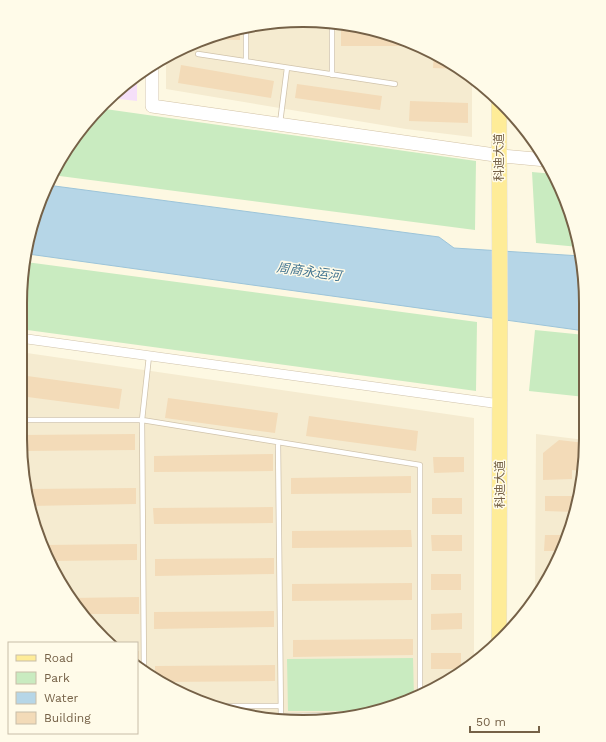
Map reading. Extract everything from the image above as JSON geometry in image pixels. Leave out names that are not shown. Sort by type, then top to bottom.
[{"type":"main road","name":"科迪大道","points":[[500,110],[503,156],[507,625]]},
{"type":"main road","name":"科迪大道","points":[[503,156],[508,118]]},
{"type":"main road","name":"科迪大道","points":[[499,633],[500,404],[504,327]]},
{"type":"street","points":[[152,73],[152,106],[503,156],[538,159]]},
{"type":"street","points":[[27,339],[500,404]]},
{"type":"lane","points":[[332,29],[332,74]]},
{"type":"lane","points":[[246,33],[246,61]]},
{"type":"lane","points":[[198,54],[395,84]]},
{"type":"lane","points":[[280,124],[287,68]]},
{"type":"lane","points":[[144,664],[142,420],[150,356]]},
{"type":"lane","points":[[27,420],[142,420],[420,465],[420,689]]},
{"type":"lane","points":[[278,442],[281,714]]},
{"type":"lane","points":[[232,706],[281,706]]},
{"type":"shaded area","points":[[303,27],[339,29],[374,36],[409,48],[441,64],[472,85],[472,137],[406,129],[166,89],[166,63],[181,55],[214,42],[232,36],[267,29]]},
{"type":"shaded area","points":[[137,83],[137,101],[117,99]]},
{"type":"shaded area","points":[[27,353],[474,418],[474,656],[425,687],[374,706],[339,713],[303,715],[267,713],[232,706],[214,700],[181,687],[165,678],[138,660],[138,642],[116,642],[95,621],[84,607],[55,561],[42,528],[32,493],[29,475],[27,439]]},
{"type":"shaded area","points":[[536,434],[579,439],[577,475],[570,510],[551,561],[535,587]]},
{"type":"green space","points":[[107,109],[476,161],[475,230],[58,176],[84,135]]},
{"type":"green space","points":[[532,172],[547,173],[551,181],[564,214],[573,246],[536,243]]},
{"type":"green space","points":[[30,262],[477,322],[476,391],[27,330]]},
{"type":"green space","points":[[535,330],[579,334],[579,396],[529,391]]},
{"type":"green space","points":[[413,658],[414,692],[374,706],[351,711],[288,711],[287,659]]},
{"type":"water","name":"周商永运河","points":[[53,186],[439,237],[454,248],[575,256],[579,303],[579,330],[31,254],[36,232]]},
{"type":"building","points":[[341,29],[374,36],[402,46],[402,46],[341,46]]},
{"type":"building","points":[[240,34],[240,40],[222,39]]},
{"type":"building","points":[[434,60],[448,69],[433,68]]},
{"type":"building","points":[[181,65],[274,81],[271,98],[178,83]]},
{"type":"building","points":[[297,84],[382,96],[380,110],[295,98]]},
{"type":"building","points":[[410,101],[468,103],[468,123],[409,121]]},
{"type":"building","points":[[27,376],[122,389],[119,409],[27,397]]},
{"type":"building","points":[[168,398],[278,413],[275,433],[165,418]]},
{"type":"building","points":[[309,416],[418,431],[416,451],[306,436]]},
{"type":"building","points":[[135,434],[135,450],[28,451],[27,435]]},
{"type":"building","points":[[559,440],[579,442],[577,470],[572,470],[572,479],[543,480],[543,453]]},
{"type":"building","points":[[273,454],[273,471],[154,472],[154,456]]},
{"type":"building","points":[[433,457],[464,457],[464,472],[434,473]]},
{"type":"building","points":[[411,476],[411,493],[291,494],[291,478]]},
{"type":"building","points":[[136,488],[136,504],[35,506],[31,489]]},
{"type":"building","points":[[545,496],[573,496],[569,512],[545,511]]},
{"type":"building","points":[[432,498],[462,498],[462,514],[432,514]]},
{"type":"building","points":[[273,507],[273,523],[154,524],[153,508]]},
{"type":"building","points":[[411,530],[412,547],[292,548],[292,531]]},
{"type":"building","points":[[431,535],[462,535],[462,551],[432,551]]},
{"type":"building","points":[[545,535],[562,535],[555,551],[544,551]]},
{"type":"building","points":[[137,544],[137,560],[55,561],[48,545]]},
{"type":"building","points":[[274,558],[274,574],[155,576],[155,559]]},
{"type":"building","points":[[431,574],[461,574],[461,590],[431,590]]},
{"type":"building","points":[[412,583],[412,600],[292,601],[292,584]]},
{"type":"building","points":[[139,597],[139,614],[90,614],[78,598]]},
{"type":"building","points":[[274,611],[274,627],[154,629],[154,612]]},
{"type":"building","points":[[462,613],[462,629],[431,630],[431,614]]},
{"type":"building","points":[[413,639],[413,655],[293,657],[293,640]]},
{"type":"building","points":[[431,653],[461,653],[461,665],[454,669],[431,669]]},
{"type":"building","points":[[275,665],[275,681],[172,682],[155,671],[155,666]]}]
